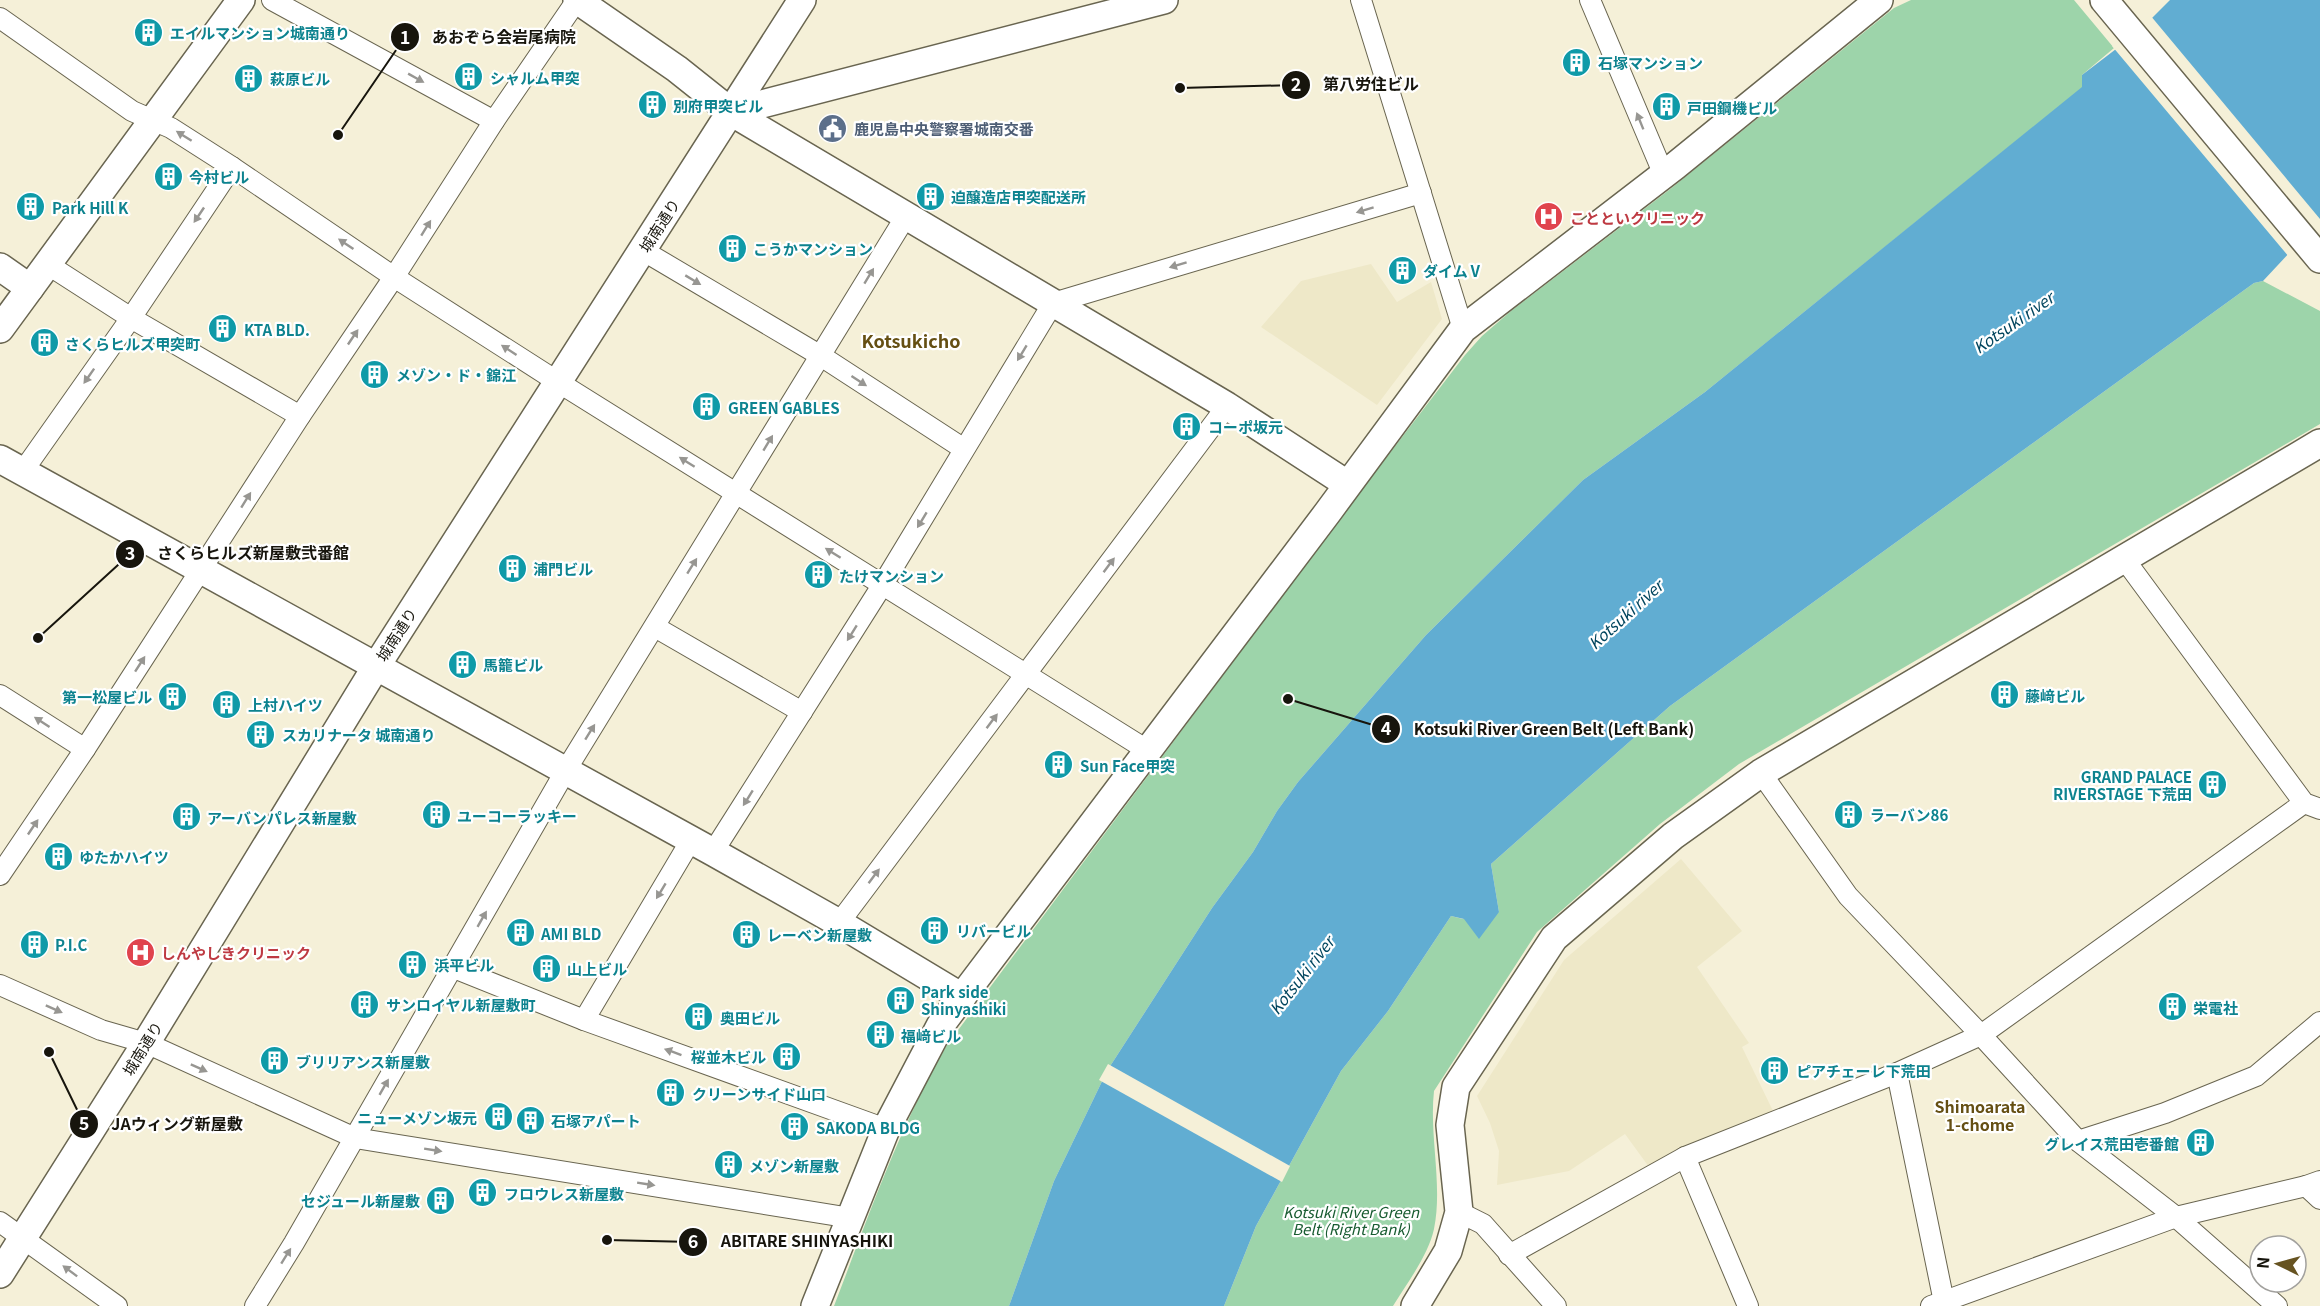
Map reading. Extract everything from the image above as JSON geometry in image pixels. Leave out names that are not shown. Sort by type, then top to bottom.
[{"type":"street","points":[[0,329],[241,0]]},
{"type":"street","points":[[272,0],[494,121]]},
{"type":"street","points":[[0,875],[85,749],[494,121],[577,0],[677,69],[731,112],[1227,406],[1347,484]]},
{"type":"street","name":"城南通り","points":[[0,1274],[146,1043],[377,665],[802,0]]},
{"type":"street","points":[[731,112],[1164,0]]},
{"type":"street","points":[[1361,0],[1463,329]]},
{"type":"street","points":[[1590,0],[1664,175]]},
{"type":"street","points":[[815,1306],[886,1129],[940,1026],[1463,329],[1664,175],[1879,0]]},
{"type":"street","points":[[2104,0],[2320,259]]},
{"type":"street","points":[[0,18],[132,111],[153,119],[232,167],[394,277],[558,382],[1147,750]]},
{"type":"street","points":[[232,167],[131,318],[11,465],[702,846],[839,923],[962,998]]},
{"type":"street","points":[[584,1020],[702,846],[802,712],[883,584],[1053,303],[1421,193]]},
{"type":"street","points":[[255,1306],[454,968],[566,770],[906,216]]},
{"type":"street","points":[[642,250],[821,356],[964,449]]},
{"type":"street","points":[[47,264],[131,318],[300,416]]},
{"type":"street","points":[[0,267],[30,288]]},
{"type":"street","points":[[839,923],[1227,406]]},
{"type":"street","points":[[1414,1306],[1448,1251],[1459,1212],[1450,1125],[1456,1087],[1554,938],[1673,836],[1761,773],[2320,443]]},
{"type":"street","points":[[1509,1254],[1684,1157],[1897,1073],[1981,1035],[2312,806],[2125,560]]},
{"type":"street","points":[[655,627],[802,712]]},
{"type":"street","points":[[0,694],[85,749]]},
{"type":"street","points":[[1761,773],[1848,896],[1981,1035],[2078,1141],[2176,1216],[2277,1306]]},
{"type":"street","points":[[454,968],[584,1020],[886,1129]]},
{"type":"street","points":[[0,985],[101,1029],[146,1043],[354,1138],[851,1218]]},
{"type":"street","points":[[2078,1141],[2165,1113],[2256,1076],[2320,1022]]},
{"type":"street","points":[[1897,1073],[1940,1305],[2176,1216],[2316,1189]]},
{"type":"street","points":[[1684,1157],[1748,1306]]},
{"type":"street","points":[[1459,1212],[1483,1224],[1556,1306]]},
{"type":"street","points":[[0,1222],[117,1306]]},
{"type":"shaded area","points":[[1371,264],[1397,302],[1431,282],[1442,319],[1377,405],[1261,327],[1301,281]]},
{"type":"shaded area","points":[[1681,859],[1742,931],[1697,967],[1749,1043],[1742,1047],[1773,1111],[1688,1145],[1649,1167],[1625,1134],[1569,1171],[1497,1185],[1499,1151],[1490,1123],[1477,1096],[1564,960]]},
{"type":"green space","points":[[1911,0],[2074,0],[2114,48],[2082,75],[2083,87],[1705,392],[1583,480],[1426,635],[1298,782],[1277,811],[1253,852],[1212,908],[1107,1071],[1054,1181],[1009,1306],[834,1306],[899,1140],[947,1045],[1353,501],[1465,355],[1482,336],[1511,311],[1669,190],[1894,8]]},
{"type":"green space","name":"Kotsuki River Green Belt (Right Bank)","points":[[2263,281],[2320,311],[2320,424],[1739,764],[1660,824],[1537,932],[1434,1091],[1433,1125],[1437,1195],[1434,1229],[1422,1259],[1393,1306],[1224,1306],[1256,1226],[1341,1071],[1388,1011],[1451,916],[1463,919],[1499,912],[1491,864],[1670,706],[2254,283]]},
{"type":"water","name":"Kotsuki river","points":[[2170,0],[2320,0],[2320,227],[2290,252],[2263,281],[2254,283],[1670,706],[1491,864],[1499,912],[1479,939],[1464,919],[1451,916],[1388,1011],[1341,1071],[1256,1226],[1224,1306],[1009,1306],[1054,1181],[1107,1071],[1212,908],[1253,852],[1277,811],[1298,782],[1426,635],[1583,480],[1705,392],[2082,87],[2082,75],[2137,33]]},
{"type":"pier","points":[[2150,15],[2320,219],[2320,231],[2289,257],[2112,46],[2135,30]]},
{"type":"pier","points":[[1108,1064],[1290,1166],[1282,1182],[1099,1080]]},
{"type":"place","name":"エイルマンション城南通り","points":[[149,32]]},
{"type":"place","name":"石塚マンション","points":[[1577,62]]},
{"type":"place","name":"シャルム甲突","points":[[469,77]]},
{"type":"place","name":"萩原ビル","points":[[249,78]]},
{"type":"place","name":"第八労住ビル","points":[[1180,88]]},
{"type":"place","name":"別府甲突ビル","points":[[652,105]]},
{"type":"place","name":"戸田鋼機ビル","points":[[1666,107]]},
{"type":"place","name":"鹿児島中央警察署城南交番","points":[[833,128]]},
{"type":"place","name":"あおぞら会岩尾病院","points":[[338,135]]},
{"type":"place","name":"今村ビル","points":[[168,176]]},
{"type":"place","name":"迫醸造店甲突配送所","points":[[930,196]]},
{"type":"place","name":"Park Hill K","points":[[31,207]]},
{"type":"place","name":"ことといクリニック","points":[[1549,217]]},
{"type":"place","name":"こうかマンション","points":[[732,248]]},
{"type":"place","name":"ダイムⅤ","points":[[1402,270]]},
{"type":"place","name":"KTA BLD.","points":[[223,329]]},
{"type":"place","name":"さくらヒルズ甲突町","points":[[44,343]]},
{"type":"place","name":"メゾン・ド・錦江","points":[[375,374]]},
{"type":"place","name":"GREEN GABLES","points":[[707,407]]},
{"type":"place","name":"コーポ坂元","points":[[1187,426]]},
{"type":"place","name":"浦門ビル","points":[[512,568]]},
{"type":"place","name":"たけマンション","points":[[818,575]]},
{"type":"place","name":"さくらヒルズ新屋敷弐番館","points":[[38,638]]},
{"type":"place","name":"馬籠ビル","points":[[462,664]]},
{"type":"place","name":"藤﨑ビル","points":[[2004,695]]},
{"type":"place","name":"第一松屋ビル","points":[[173,696]]},
{"type":"place","name":"Kotsuki River Green Belt (Left Bank)","points":[[1288,699]]},
{"type":"place","name":"上村ハイツ","points":[[227,704]]},
{"type":"place","name":"スカリナータ 城南通り","points":[[261,734]]},
{"type":"place","name":"Sun Face甲突","points":[[1059,765]]},
{"type":"place","name":"GRAND PALACE RIVERSTAGE 下荒田","points":[[2213,785]]},
{"type":"place","name":"ラーバン86","points":[[1849,814]]},
{"type":"place","name":"ユーコーラッキー","points":[[436,815]]},
{"type":"place","name":"アーバンパレス新屋敷","points":[[186,817]]},
{"type":"place","name":"ゆたかハイツ","points":[[58,856]]},
{"type":"place","name":"リバービル","points":[[935,930]]},
{"type":"place","name":"AMI BLD","points":[[520,933]]},
{"type":"place","name":"レーベン新屋敷","points":[[746,934]]},
{"type":"place","name":"P.I.C","points":[[34,944]]},
{"type":"place","name":"しんやしきクリニック","points":[[140,952]]},
{"type":"place","name":"浜平ビル","points":[[413,964]]},
{"type":"place","name":"山上ビル","points":[[546,968]]},
{"type":"place","name":"Park side Shinyashiki","points":[[900,1000]]},
{"type":"place","name":"サンロイヤル新屋敷町","points":[[365,1004]]},
{"type":"place","name":"栄電社","points":[[2172,1007]]},
{"type":"place","name":"奥田ビル","points":[[699,1017]]},
{"type":"place","name":"福﨑ビル","points":[[880,1035]]},
{"type":"place","name":"JAウィング新屋敷","points":[[49,1052]]},
{"type":"place","name":"桜並木ビル","points":[[787,1056]]},
{"type":"place","name":"ブリリアンス新屋敷","points":[[275,1061]]},
{"type":"place","name":"ピアチェーレ下荒田","points":[[1775,1070]]},
{"type":"place","name":"クリーンサイド山口","points":[[671,1093]]},
{"type":"place","name":"ニューメゾン坂元","points":[[498,1117]]},
{"type":"place","name":"石塚アパート","points":[[530,1120]]},
{"type":"place","name":"SAKODA BLDG","points":[[795,1127]]},
{"type":"place","name":"グレイス荒田壱番館","points":[[2200,1143]]},
{"type":"place","name":"メゾン新屋敷","points":[[728,1165]]},
{"type":"place","name":"フロウレス新屋敷","points":[[483,1193]]},
{"type":"place","name":"セジュール新屋敷","points":[[441,1200]]},
{"type":"place","name":"ABITARE SHINYASHIKI","points":[[607,1240]]},
{"type":"district","name":"Kotsukicho","points":[[911,340]]},
{"type":"district","name":"Shimoarata 1-chome","points":[[1980,1115]]}]
